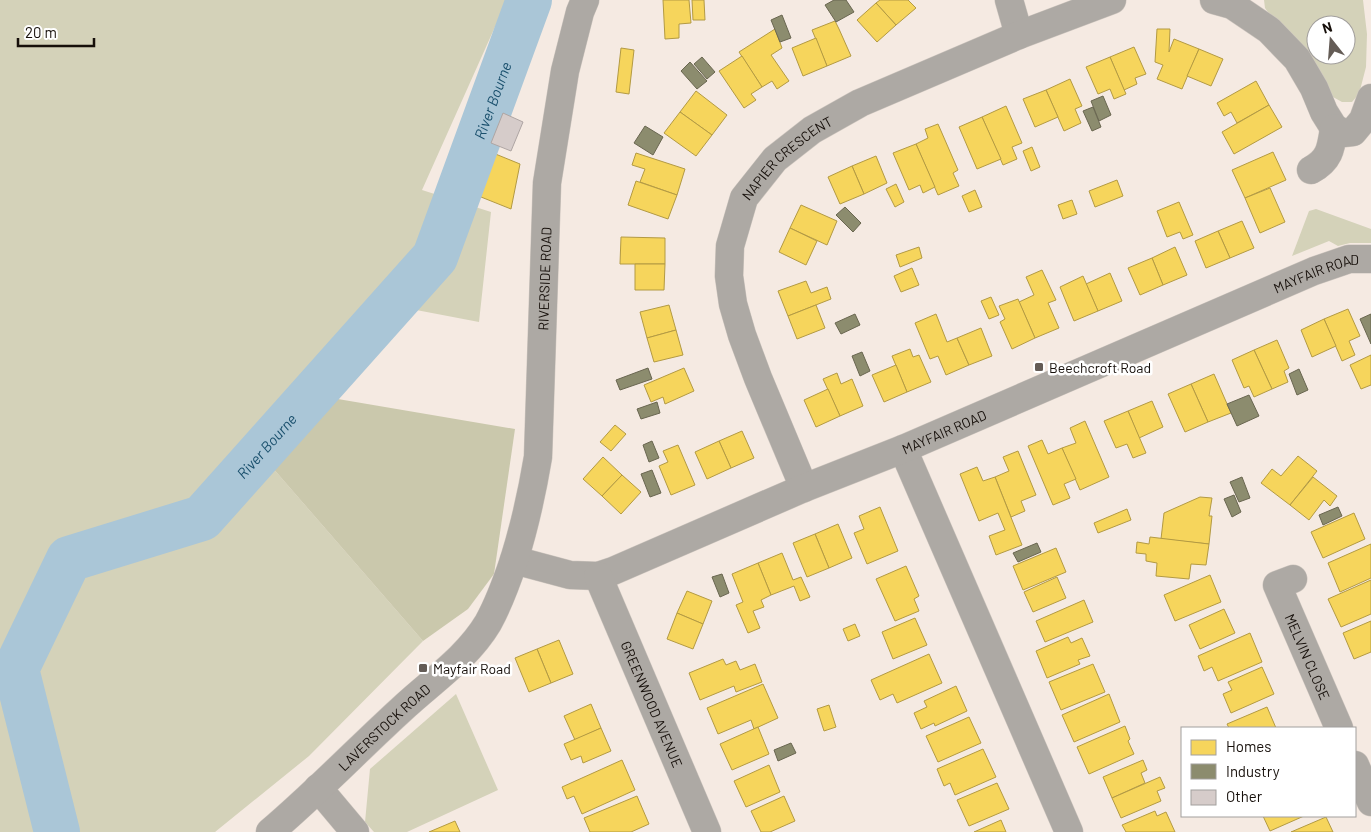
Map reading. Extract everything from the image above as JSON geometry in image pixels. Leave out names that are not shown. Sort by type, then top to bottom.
[{"type":"street","name":"RIVERSIDE ROAD","points":[[514,560],[524,531],[538,457],[548,184],[565,71],[580,12],[585,0]]},
{"type":"street","points":[[1009,0],[1019,35]]},
{"type":"street","name":"NAPIER CRESCENT","points":[[804,488],[758,378],[733,304],[729,276],[730,246],[744,198],[775,160],[812,130],[860,103],[1019,35],[1112,0]]},
{"type":"street","points":[[1228,2],[1269,30],[1297,59],[1334,128],[1344,133],[1353,132],[1363,120],[1371,98]]},
{"type":"street","points":[[1311,170],[1321,165],[1330,150],[1334,128]]},
{"type":"street","name":"MAYFAIR ROAD","points":[[514,560],[570,575],[598,576],[614,572],[804,488],[903,449],[1314,271],[1349,259],[1371,259]]},
{"type":"street","points":[[903,449],[1069,832]]},
{"type":"street","name":"LAVERSTOCK ROAD","points":[[270,832],[473,644],[488,622],[499,600],[514,560]]},
{"type":"street","name":"GREENWOOD AVENUE","points":[[598,576],[707,832]]},
{"type":"street","name":"MELVIN CLOSE","points":[[1276,586],[1339,727]]},
{"type":"street","points":[[1356,767],[1371,802]]},
{"type":"street","points":[[318,788],[355,832]]},
{"type":"shaded area","points":[[0,0],[507,0],[422,190],[491,212],[479,322],[411,309],[271,466],[423,641],[309,756],[215,832],[0,832]]},
{"type":"shaded area","points":[[1264,0],[1363,0],[1367,34],[1366,67],[1359,94],[1352,102],[1342,102],[1333,97],[1313,65],[1356,65],[1356,15],[1306,15],[1306,54],[1279,28],[1265,8]]},
{"type":"shaded area","points":[[1316,209],[1371,229],[1371,243],[1350,243],[1338,246],[1329,241],[1292,256],[1309,211]]},
{"type":"shaded area","points":[[332,398],[515,429],[494,574],[468,609],[423,641],[271,466]]},
{"type":"shaded area","points":[[456,694],[498,790],[407,832],[374,832],[365,822],[370,769]]},
{"type":"building: Homes","points":[[663,0],[689,0],[691,23],[679,24],[679,38],[665,39]]},
{"type":"building: Homes","points":[[692,0],[704,0],[705,20],[693,20]]},
{"type":"building: Homes","points":[[880,0],[908,0],[916,8],[896,25],[876,3]]},
{"type":"building: Homes","points":[[876,3],[896,25],[877,42],[857,20]]},
{"type":"building: Homes","points":[[835,21],[851,56],[827,66],[812,30]]},
{"type":"building: Homes","points":[[775,29],[782,48],[771,55],[789,81],[777,89],[772,81],[762,87],[739,52]]},
{"type":"building: Homes","points":[[1157,29],[1170,29],[1169,52],[1174,39],[1199,49],[1182,89],[1157,79],[1163,65],[1155,62]]},
{"type":"building: Homes","points":[[816,38],[827,66],[803,76],[792,48]]},
{"type":"building: Homes","points":[[1134,47],[1146,74],[1135,78],[1137,84],[1124,90],[1110,57]]},
{"type":"building: Homes","points":[[621,48],[634,50],[629,94],[616,92]]},
{"type":"building: Homes","points":[[1199,49],[1223,59],[1211,86],[1187,76]]},
{"type":"building: Homes","points":[[742,56],[762,87],[751,94],[756,100],[744,108],[719,71]]},
{"type":"building: Homes","points":[[1110,57],[1126,94],[1114,99],[1110,89],[1098,94],[1086,67]]},
{"type":"building: Homes","points":[[1070,79],[1082,106],[1075,109],[1081,123],[1064,131],[1046,90]]},
{"type":"building: Homes","points":[[1256,81],[1269,105],[1237,123],[1231,112],[1224,116],[1217,103]]},
{"type":"building: Homes","points":[[1046,90],[1058,117],[1035,127],[1023,99]]},
{"type":"building: Homes","points":[[696,91],[727,115],[712,135],[680,112]]},
{"type":"building: Homes","points":[[1269,105],[1282,127],[1234,154],[1222,132]]},
{"type":"building: Homes","points":[[1006,106],[1022,143],[1012,147],[1017,159],[1003,165],[982,117]]},
{"type":"building: Homes","points":[[680,112],[712,135],[696,156],[664,133]]},
{"type":"building: Homes","points":[[982,117],[1001,159],[977,169],[959,127]]},
{"type":"building: Homes","points":[[938,124],[958,170],[953,173],[959,186],[938,195],[916,144],[928,138],[925,129]]},
{"type":"building: Homes","points":[[916,144],[935,187],[923,193],[920,185],[909,190],[893,153]]},
{"type":"building: Homes","points":[[1032,147],[1040,167],[1031,171],[1023,151]]},
{"type":"building: Homes","points":[[1273,152],[1286,180],[1245,198],[1232,170]]},
{"type":"building: Homes","points":[[493,153],[520,164],[511,209],[476,195]]},
{"type":"building: Homes","points":[[636,153],[685,169],[677,195],[640,182],[645,169],[632,165]]},
{"type":"building: Homes","points":[[876,156],[887,183],[864,194],[852,166]]},
{"type":"building: Homes","points":[[852,166],[864,194],[840,204],[828,177]]},
{"type":"building: Homes","points":[[1117,180],[1123,196],[1095,207],[1089,191]]},
{"type":"building: Homes","points":[[636,181],[677,195],[668,219],[628,205]]},
{"type":"building: Homes","points":[[896,184],[904,202],[895,207],[886,189]]},
{"type":"building: Homes","points":[[1270,188],[1285,222],[1260,233],[1245,198]]},
{"type":"building: Homes","points":[[975,190],[982,207],[969,212],[962,196]]},
{"type":"building: Homes","points":[[1072,200],[1077,214],[1063,219],[1058,205]]},
{"type":"building: Homes","points":[[1179,202],[1193,235],[1183,239],[1180,232],[1167,237],[1157,211]]},
{"type":"building: Homes","points":[[801,205],[837,221],[827,245],[790,228]]},
{"type":"building: Homes","points":[[1242,221],[1254,248],[1230,258],[1218,231]]},
{"type":"building: Homes","points":[[790,228],[817,241],[806,265],[779,252]]},
{"type":"building: Homes","points":[[1218,231],[1230,258],[1206,268],[1195,241]]},
{"type":"building: Homes","points":[[621,237],[665,238],[665,264],[620,264]]},
{"type":"building: Homes","points":[[919,247],[922,258],[900,267],[896,255]]},
{"type":"building: Homes","points":[[1175,247],[1187,275],[1163,285],[1152,258]]},
{"type":"building: Homes","points":[[1152,258],[1163,285],[1140,295],[1128,268]]},
{"type":"building: Homes","points":[[635,264],[665,264],[664,290],[635,290]]},
{"type":"building: Homes","points":[[912,268],[919,285],[901,292],[894,276]]},
{"type":"building: Homes","points":[[1042,270],[1056,300],[1048,303],[1059,328],[1035,338],[1019,302],[1034,295],[1026,277]]},
{"type":"building: Homes","points":[[1110,273],[1122,301],[1098,311],[1086,284]]},
{"type":"building: Homes","points":[[1083,276],[1098,311],[1074,321],[1060,287]]},
{"type":"building: Homes","points":[[806,281],[811,293],[827,287],[831,299],[788,316],[778,291]]},
{"type":"building: Homes","points":[[991,297],[999,315],[989,319],[981,301]]},
{"type":"building: Homes","points":[[1018,299],[1035,338],[1012,349],[1000,322],[1005,319],[999,306]]},
{"type":"building: Homes","points":[[669,305],[676,330],[647,338],[640,312]]},
{"type":"building: Homes","points":[[816,305],[825,328],[797,339],[788,316]]},
{"type":"building: Homes","points":[[1348,309],[1360,336],[1349,341],[1355,355],[1342,361],[1324,319]]},
{"type":"building: Homes","points":[[936,314],[947,342],[957,338],[969,365],[946,375],[938,356],[930,359],[915,323]]},
{"type":"building: Homes","points":[[1324,319],[1336,346],[1312,357],[1301,330]]},
{"type":"building: Homes","points":[[981,328],[992,356],[969,365],[957,338]]},
{"type":"building: Homes","points":[[676,330],[683,355],[654,362],[647,338]]},
{"type":"building: Homes","points":[[1277,340],[1289,368],[1284,371],[1288,382],[1272,389],[1254,350]]},
{"type":"building: Homes","points":[[910,349],[913,357],[919,355],[931,382],[907,392],[892,356]]},
{"type":"building: Homes","points":[[1254,350],[1272,389],[1254,397],[1249,386],[1244,388],[1232,360]]},
{"type":"building: Homes","points":[[1371,355],[1371,385],[1361,389],[1350,365]]},
{"type":"building: Homes","points":[[896,365],[907,392],[884,402],[872,375]]},
{"type":"building: Homes","points":[[684,368],[694,391],[665,404],[663,397],[651,402],[644,385]]},
{"type":"building: Homes","points":[[837,373],[841,384],[852,379],[863,406],[840,416],[823,379]]},
{"type":"building: Homes","points":[[1214,374],[1231,413],[1208,422],[1191,384]]},
{"type":"building: Homes","points":[[1191,384],[1208,422],[1185,432],[1168,394]]},
{"type":"building: Homes","points":[[828,389],[840,416],[816,427],[804,400]]},
{"type":"building: Homes","points":[[1152,401],[1163,427],[1139,438],[1128,411]]},
{"type":"building: Homes","points":[[1128,411],[1146,453],[1133,458],[1127,444],[1116,448],[1104,421]]},
{"type":"building: Homes","points":[[1085,421],[1109,477],[1080,490],[1062,448],[1076,443],[1070,428]]},
{"type":"building: Homes","points":[[615,425],[626,434],[611,451],[600,442]]},
{"type":"building: Homes","points":[[742,431],[754,458],[731,468],[719,441]]},
{"type":"building: Homes","points":[[1042,440],[1048,454],[1062,448],[1076,479],[1064,484],[1070,498],[1053,505],[1028,446]]},
{"type":"building: Homes","points":[[719,441],[731,468],[707,479],[695,452]]},
{"type":"building: Homes","points":[[678,445],[695,485],[671,495],[659,466],[668,462],[663,451]]},
{"type":"building: Homes","points":[[1018,451],[1036,495],[1021,501],[1025,511],[1011,517],[995,477],[1009,471],[1003,457]]},
{"type":"building: Homes","points":[[1298,456],[1317,471],[1290,505],[1261,483],[1272,469],[1281,476]]},
{"type":"building: Homes","points":[[603,457],[622,475],[602,496],[583,479]]},
{"type":"building: Homes","points":[[977,467],[983,481],[995,477],[1022,545],[996,555],[989,536],[1005,530],[998,513],[979,521],[960,474]]},
{"type":"building: Homes","points":[[622,475],[641,492],[621,514],[602,496]]},
{"type":"building: Homes","points":[[1313,477],[1337,496],[1330,506],[1324,500],[1309,520],[1290,505]]},
{"type":"building: Homes","points":[[1200,497],[1212,498],[1209,516],[1212,516],[1209,544],[1161,539],[1164,513]]},
{"type":"building: Homes","points":[[880,507],[898,551],[867,564],[854,533],[864,529],[859,516]]},
{"type":"building: Homes","points":[[1127,509],[1131,520],[1098,533],[1094,523]]},
{"type":"building: Homes","points":[[1354,513],[1365,539],[1323,558],[1311,532]]},
{"type":"building: Homes","points":[[838,524],[852,558],[829,568],[815,534]]},
{"type":"building: Homes","points":[[815,534],[829,568],[807,577],[793,543]]},
{"type":"building: Homes","points":[[1150,537],[1209,544],[1206,565],[1191,564],[1189,579],[1156,576],[1157,563],[1146,561],[1146,554],[1136,553],[1137,542],[1149,544]]},
{"type":"building: Homes","points":[[1371,544],[1371,578],[1340,592],[1328,563]]},
{"type":"building: Homes","points":[[1056,548],[1066,572],[1023,590],[1013,566]]},
{"type":"building: Homes","points":[[782,553],[793,580],[801,577],[810,597],[800,601],[794,586],[771,595],[758,563]]},
{"type":"building: Homes","points":[[758,563],[771,595],[761,600],[764,607],[753,611],[760,628],[748,633],[736,605],[743,602],[732,574]]},
{"type":"building: Homes","points":[[906,566],[919,596],[914,599],[919,611],[895,621],[876,579]]},
{"type":"building: Homes","points":[[1210,575],[1221,602],[1175,621],[1164,595]]},
{"type":"building: Homes","points":[[1057,577],[1066,598],[1033,612],[1024,592]]},
{"type":"building: Homes","points":[[1371,580],[1371,614],[1341,627],[1328,599]]},
{"type":"building: Homes","points":[[687,591],[712,601],[703,624],[677,613]]},
{"type":"building: Homes","points":[[1084,600],[1093,622],[1045,642],[1036,621]]},
{"type":"building: Homes","points":[[1224,609],[1235,633],[1200,649],[1189,625]]},
{"type":"building: Homes","points":[[677,613],[703,624],[693,649],[667,639]]},
{"type":"building: Homes","points":[[915,618],[927,645],[893,659],[882,632]]},
{"type":"building: Homes","points":[[1371,621],[1371,652],[1354,659],[1343,633]]},
{"type":"building: Homes","points":[[855,624],[860,636],[848,641],[843,629]]},
{"type":"building: Homes","points":[[1250,633],[1262,662],[1218,681],[1212,667],[1204,671],[1198,656]]},
{"type":"building: Homes","points":[[1068,637],[1071,643],[1082,638],[1090,656],[1078,660],[1080,664],[1047,678],[1036,651]]},
{"type":"building: Homes","points":[[559,640],[573,674],[551,683],[537,649]]},
{"type":"building: Homes","points":[[537,649],[551,683],[529,692],[515,658]]},
{"type":"building: Homes","points":[[929,654],[942,683],[897,703],[893,694],[880,700],[871,680]]},
{"type":"building: Homes","points":[[723,659],[726,665],[736,661],[740,670],[755,664],[762,682],[736,692],[734,686],[700,700],[689,673]]},
{"type":"building: Homes","points":[[1093,664],[1105,692],[1061,710],[1049,682]]},
{"type":"building: Homes","points":[[1262,667],[1274,694],[1231,713],[1223,694],[1232,690],[1228,682]]},
{"type":"building: Homes","points":[[763,684],[778,718],[754,729],[751,720],[718,734],[707,708]]},
{"type":"building: Homes","points":[[956,686],[967,711],[935,726],[934,723],[921,729],[914,713],[927,707],[924,701]]},
{"type":"building: Homes","points":[[1109,694],[1120,722],[1074,742],[1062,715]]},
{"type":"building: Homes","points":[[591,704],[601,728],[575,740],[564,716]]},
{"type":"building: Homes","points":[[829,705],[836,727],[824,731],[817,709]]},
{"type":"building: Homes","points":[[1267,707],[1276,727],[1228,727],[1227,724]]},
{"type":"building: Homes","points":[[969,717],[981,743],[938,762],[926,736]]},
{"type":"building: Homes","points":[[1125,726],[1130,739],[1128,741],[1134,754],[1089,774],[1077,747]]},
{"type":"building: Homes","points":[[758,727],[769,754],[732,770],[720,744]]},
{"type":"building: Homes","points":[[601,728],[611,751],[583,763],[581,756],[571,760],[564,744]]},
{"type":"building: Homes","points":[[983,749],[996,777],[955,795],[950,783],[944,786],[937,769]]},
{"type":"building: Homes","points":[[622,760],[635,790],[582,814],[574,796],[567,799],[562,787]]},
{"type":"building: Homes","points":[[1143,760],[1147,770],[1141,773],[1145,783],[1112,798],[1103,777]]},
{"type":"building: Homes","points":[[769,765],[780,792],[746,807],[734,781]]},
{"type":"building: Homes","points":[[1160,777],[1165,788],[1157,791],[1161,801],[1121,818],[1112,798]]},
{"type":"building: Homes","points":[[997,783],[1009,809],[969,826],[957,800]]},
{"type":"building: Homes","points":[[637,796],[649,824],[631,832],[590,832],[584,818]]},
{"type":"building: Homes","points":[[784,796],[795,821],[770,832],[761,832],[751,811]]},
{"type":"building: Homes","points":[[1155,811],[1157,816],[1166,812],[1175,832],[1126,832],[1122,825]]},
{"type":"building: Homes","points":[[1263,817],[1302,817],[1270,831]]},
{"type":"building: Homes","points":[[1326,817],[1333,832],[1291,832]]},
{"type":"building: Homes","points":[[1001,820],[1006,832],[974,832]]},
{"type":"building: Homes","points":[[455,821],[460,832],[429,832]]},
{"type":"building: Industry","points":[[834,0],[846,0],[854,12],[836,22],[825,5]]},
{"type":"building: Industry","points":[[782,15],[791,38],[780,42],[771,20]]},
{"type":"building: Industry","points":[[702,57],[715,72],[707,79],[694,64]]},
{"type":"building: Industry","points":[[690,62],[707,81],[697,89],[681,71]]},
{"type":"building: Industry","points":[[1103,96],[1111,115],[1099,121],[1091,101]]},
{"type":"building: Industry","points":[[1093,107],[1101,127],[1092,131],[1083,111]]},
{"type":"building: Industry","points":[[645,126],[663,137],[653,155],[634,143]]},
{"type":"building: Industry","points":[[845,207],[861,223],[853,232],[836,215]]},
{"type":"building: Industry","points":[[855,314],[860,325],[841,334],[835,323]]},
{"type":"building: Industry","points":[[1371,314],[1371,344],[1360,319]]},
{"type":"building: Industry","points":[[862,352],[870,371],[860,376],[852,356]]},
{"type":"building: Industry","points":[[648,368],[652,379],[620,390],[616,380]]},
{"type":"building: Industry","points":[[1299,369],[1308,390],[1297,395],[1289,374]]},
{"type":"building: Industry","points":[[1249,395],[1259,416],[1237,426],[1227,404]]},
{"type":"building: Industry","points":[[657,402],[660,413],[641,419],[637,409]]},
{"type":"building: Industry","points":[[652,441],[659,458],[649,462],[643,445]]},
{"type":"building: Industry","points":[[652,470],[661,493],[650,497],[641,474]]},
{"type":"building: Industry","points":[[1242,477],[1250,498],[1239,502],[1230,482]]},
{"type":"building: Industry","points":[[1234,495],[1241,512],[1232,517],[1224,499]]},
{"type":"building: Industry","points":[[1338,507],[1342,516],[1323,525],[1319,515]]},
{"type":"building: Industry","points":[[1037,543],[1041,552],[1018,562],[1013,553]]},
{"type":"building: Industry","points":[[722,574],[729,593],[720,597],[712,577]]},
{"type":"building: Industry","points":[[791,743],[796,753],[778,761],[774,750]]},
{"type":"building: Other","points":[[503,113],[523,122],[511,151],[491,143]]},
{"type":"waterway","name":"River Bourne","points":[[57,832],[16,669],[69,559],[202,518],[435,257],[529,0]]},
{"type":"place","name":"Beechcroft Road","points":[[1039,367]]},
{"type":"place","name":"Mayfair Road","points":[[423,668]]}]
